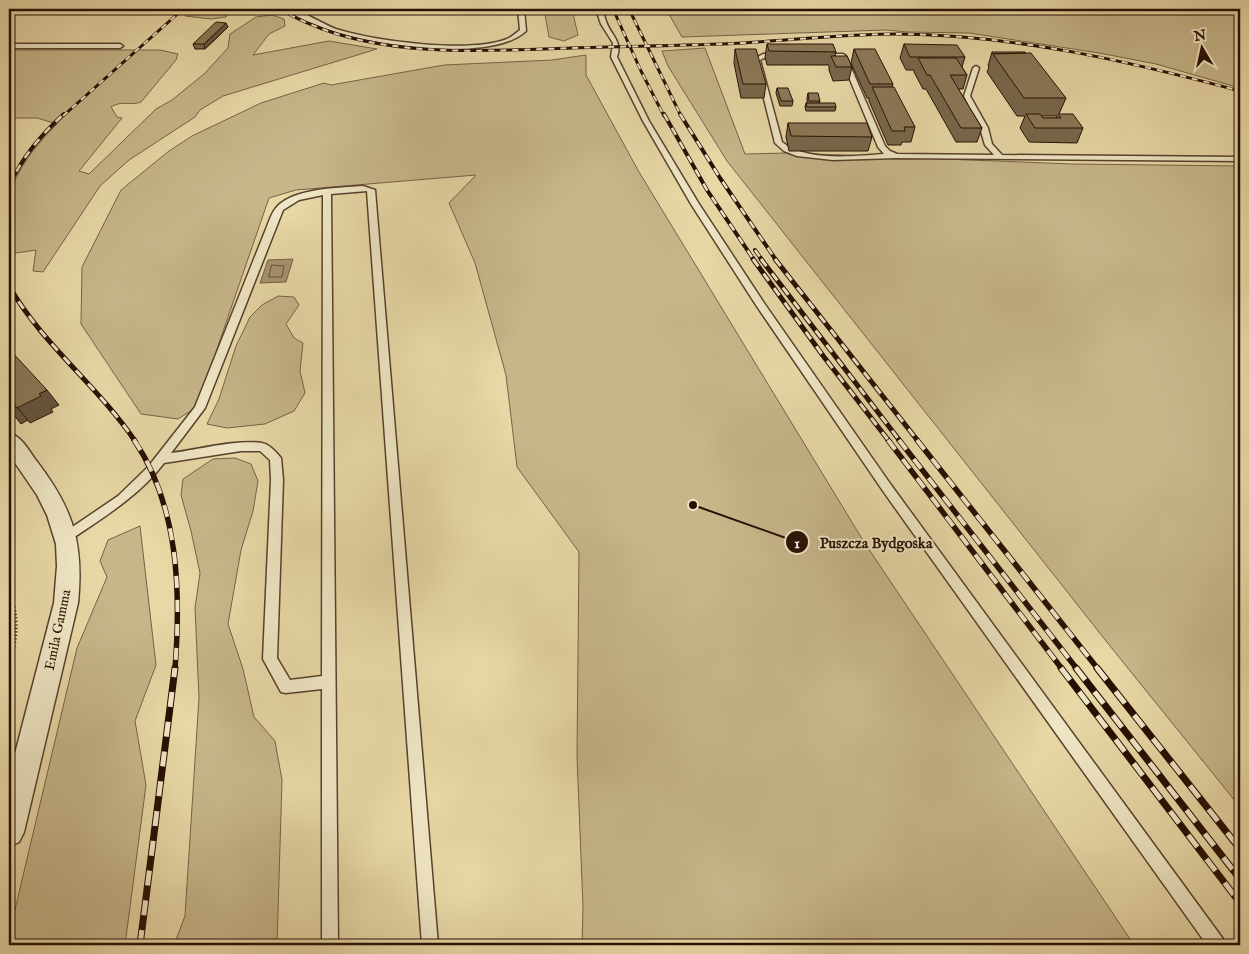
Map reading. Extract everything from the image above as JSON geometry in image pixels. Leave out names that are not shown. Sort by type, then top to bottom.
[{"type":"street","name":"Emila Gamma","points":[[9,440],[44,484],[63,526],[66,538],[68,571],[66,603],[9,832]]},
{"type":"lane","points":[[289,9],[309,20],[357,35],[426,45],[466,47],[499,45],[517,38],[523,31],[521,9]]},
{"type":"lane","points":[[599,9],[605,25],[614,38],[617,49],[614,57],[646,120],[695,204],[751,290],[887,488],[1217,945]]},
{"type":"lane","points":[[9,46],[120,46]]},
{"type":"lane","points":[[793,56],[763,56],[757,59],[779,142],[782,148],[800,155],[815,157],[999,156],[1240,159]]},
{"type":"lane","points":[[813,56],[843,56],[882,147],[887,153],[896,156]]},
{"type":"lane","points":[[976,68],[968,96],[984,128],[988,145],[999,156]]},
{"type":"lane","points":[[66,538],[122,499],[162,459],[200,408],[279,209],[298,198],[363,188],[372,190],[430,945]]},
{"type":"lane","points":[[327,193],[330,945]]},
{"type":"lane","points":[[162,459],[241,447],[262,447],[275,458],[277,480],[270,659],[286,687],[330,680]]},
{"type":"path","points":[[9,12],[13,9]]},
{"type":"path","points":[[9,594],[16,605],[17,642],[9,667]]},
{"type":"shaded area","points":[[190,9],[231,9],[226,17],[211,19],[185,16]]},
{"type":"shaded area","points":[[544,9],[572,9],[578,35],[564,41],[549,37]]},
{"type":"shaded area","points":[[666,9],[1022,9],[1024,11],[1146,12],[1144,9],[1240,9],[1240,88],[1156,64],[1099,53],[969,33],[886,30],[682,37]]},
{"type":"shaded area","points":[[272,15],[284,19],[285,26],[269,34],[253,55],[329,41],[377,49],[223,96],[200,110],[195,117],[129,160],[100,186],[43,272],[33,271],[36,250],[9,254],[8,212],[12,188],[28,158],[57,124],[37,118],[9,118],[9,50],[160,50],[178,54],[176,60],[141,102],[118,104],[111,107],[117,117],[122,118],[79,171],[89,174],[156,109],[172,100],[204,74],[228,48],[230,34],[256,17]]},
{"type":"shaded area","points":[[705,48],[745,154],[788,153],[1073,164],[1240,166],[1240,807],[1110,646],[727,161],[668,66],[662,51]]},
{"type":"shaded area","points":[[586,55],[586,75],[639,172],[864,542],[1134,945],[582,945],[583,907],[577,756],[579,552],[517,467],[506,375],[475,263],[449,203],[476,175],[296,190],[269,198],[197,407],[178,419],[141,414],[81,324],[82,267],[121,190],[169,151],[192,136],[261,103],[324,83],[331,85],[444,65],[552,60]]},
{"type":"shaded area","points":[[278,296],[294,297],[299,305],[286,324],[294,338],[303,343],[300,371],[305,393],[294,411],[265,424],[227,428],[207,424],[219,399],[236,346],[250,317],[262,305]]},
{"type":"shaded area","points":[[235,458],[251,464],[258,481],[253,511],[241,550],[228,624],[243,669],[254,717],[275,741],[282,780],[277,945],[174,945],[185,916],[199,698],[195,608],[200,573],[181,495],[183,479],[213,459]]},
{"type":"shaded area","points":[[140,526],[156,665],[135,721],[146,785],[125,945],[9,945],[9,935],[77,648],[107,577],[100,561],[108,540]]},
{"type":"water","points":[[293,259],[286,282],[260,283],[268,260]]},
{"type":"building","points":[[216,22],[226,23],[204,44],[193,44]]},
{"type":"building","points":[[767,44],[833,44],[836,52],[769,51]]},
{"type":"building","points":[[904,44],[957,45],[965,57],[910,57]]},
{"type":"building","points":[[735,49],[756,49],[766,84],[743,84]]},
{"type":"building","points":[[854,49],[875,49],[893,84],[870,84]]},
{"type":"building","points":[[992,52],[1025,52],[1026,53],[993,54]]},
{"type":"building","points":[[1031,53],[1066,98],[1024,98],[993,54]]},
{"type":"building","points":[[831,56],[847,56],[852,67],[836,67]]},
{"type":"building","points":[[918,58],[956,58],[967,75],[950,75],[982,128],[961,128]]},
{"type":"building","points":[[872,87],[894,87],[915,127],[904,127],[905,131],[892,131]]},
{"type":"building","points":[[777,88],[788,88],[793,101],[781,101]]},
{"type":"building","points":[[808,93],[818,93],[820,101],[809,101]]},
{"type":"building","points":[[806,103],[835,103],[836,107],[807,107]]},
{"type":"building","points":[[1026,114],[1040,114],[1043,118],[1061,118],[1058,114],[1073,114],[1083,128],[1035,128]]},
{"type":"building","points":[[788,123],[867,123],[872,137],[791,136]]},
{"type":"building","points":[[11,351],[47,390],[39,394],[41,396],[17,408],[15,405],[9,408],[9,352]]},
{"type":"railway","points":[[63,116],[183,9]]},
{"type":"railway","points":[[279,9],[340,35],[372,43],[405,47],[472,51],[630,46]]},
{"type":"railway","points":[[613,9],[630,46]]},
{"type":"railway","points":[[629,9],[647,46]]},
{"type":"railway","points":[[647,46],[742,43],[878,34],[985,39],[1113,60],[1240,91]]},
{"type":"railway","points":[[630,46],[664,116]]},
{"type":"railway","points":[[630,46],[647,46]]},
{"type":"railway","points":[[647,46],[680,114]]},
{"type":"railway","points":[[9,186],[20,165],[33,147],[64,114]]},
{"type":"railway","points":[[664,114],[707,190],[754,260]]},
{"type":"railway","points":[[680,114],[720,178],[776,260]]},
{"type":"railway","points":[[755,250],[762,260]]},
{"type":"railway","points":[[753,259],[824,357],[889,441]]},
{"type":"railway","points":[[761,259],[900,441]]},
{"type":"railway","points":[[775,259],[918,441]]},
{"type":"railway","points":[[9,286],[38,327],[104,401],[135,441]]},
{"type":"railway","points":[[134,440],[149,466],[160,493],[174,550],[177,580],[175,669]]},
{"type":"railway","points":[[888,440],[1062,669]]},
{"type":"railway","points":[[899,440],[1077,669]]},
{"type":"railway","points":[[917,440],[1098,669]]},
{"type":"railway","points":[[140,945],[175,668]]},
{"type":"railway","points":[[1061,668],[1240,903]]},
{"type":"railway","points":[[1076,668],[1240,879]]},
{"type":"railway","points":[[1097,668],[1240,849]]},
{"type":"place","name":"Puszcza Bydgoska","points":[[693,505]]}]
